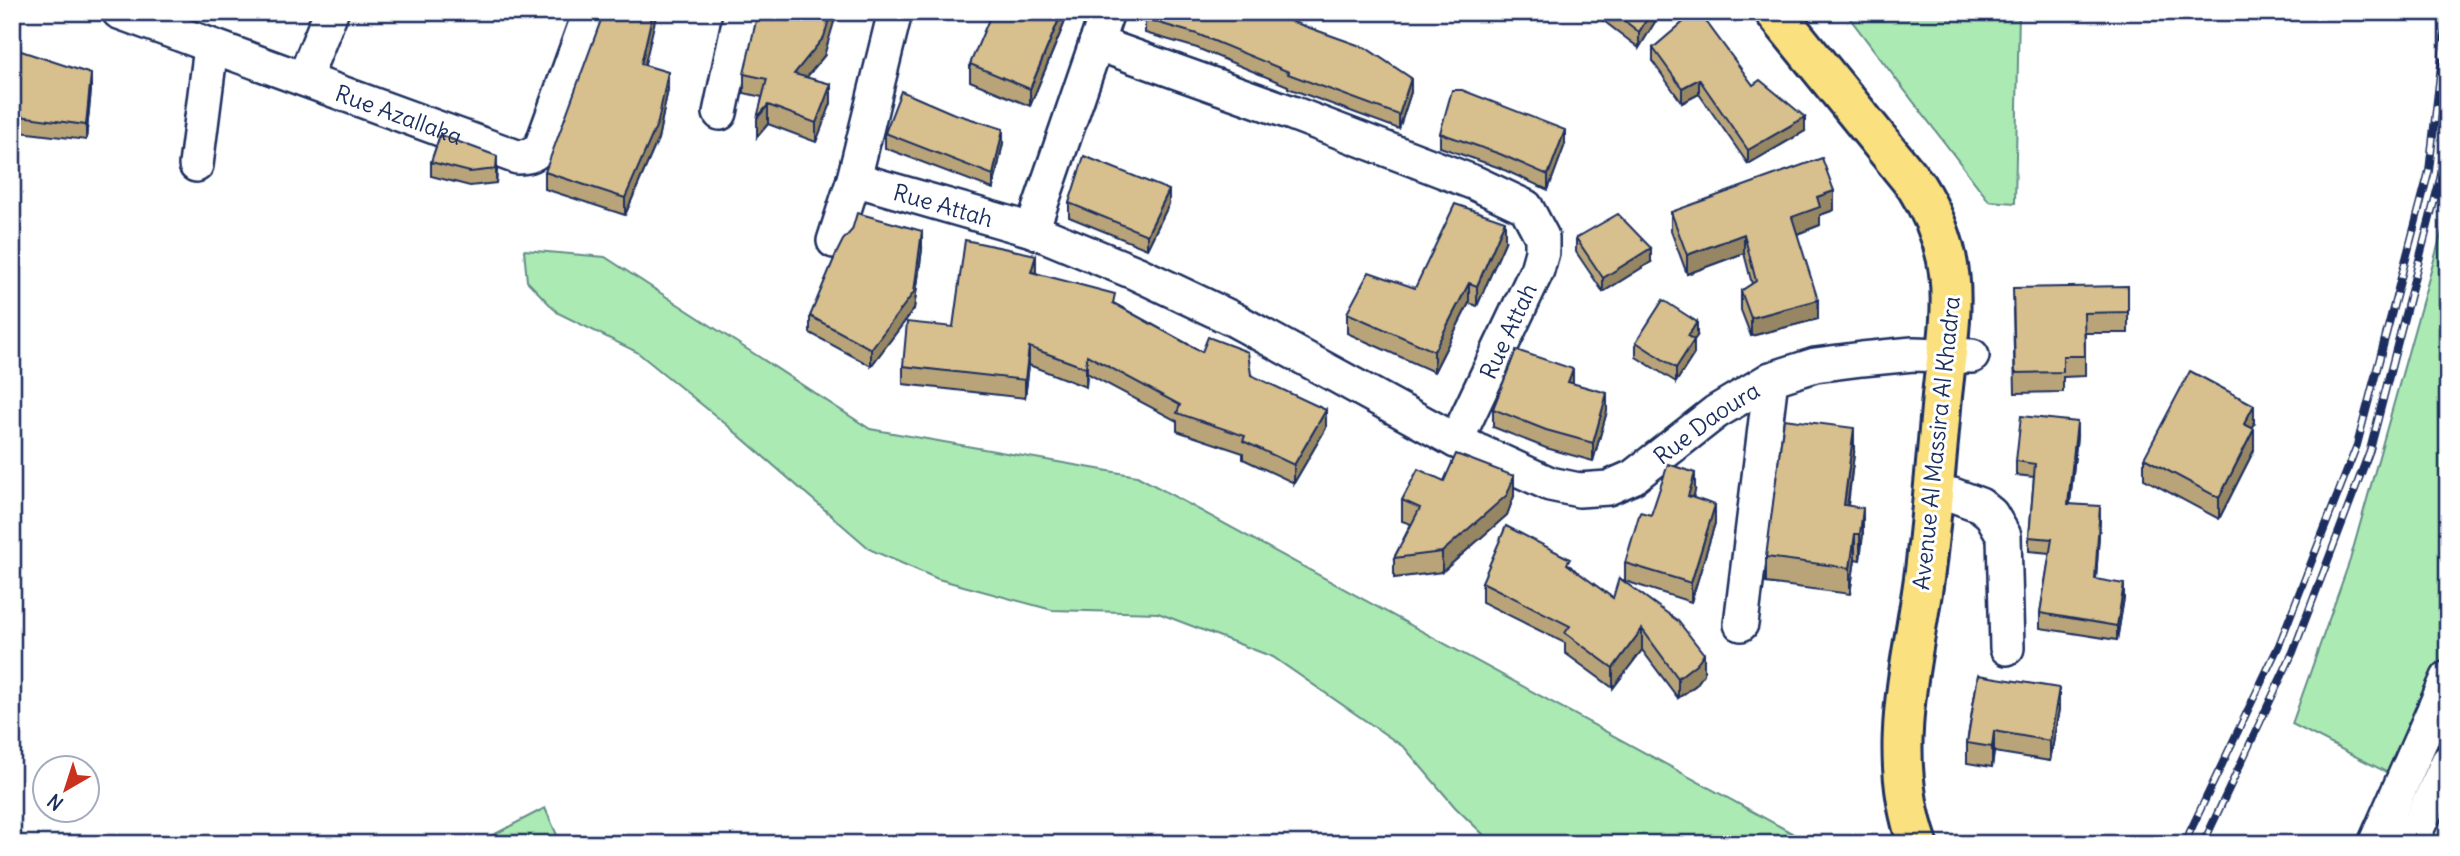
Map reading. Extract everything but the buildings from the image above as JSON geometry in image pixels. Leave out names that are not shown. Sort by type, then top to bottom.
[{"type":"main road","name":"Avenue Al Massira Al Khadra","points":[[1775,12],[1916,186],[1929,207],[1947,252],[1959,355],[1953,495],[1924,718],[1926,783],[1931,813],[1942,844]]},
{"type":"main road","name":"Avenue Al Massira Al Khadra","points":[[1804,12],[1930,170],[1955,212],[1970,258],[1974,324],[1959,355],[1901,738],[1904,798],[1918,844]]},
{"type":"street","name":"Rue Azallaka","points":[[119,12],[517,157],[533,155],[542,145],[590,12]]},
{"type":"street","points":[[304,79],[331,12]]},
{"type":"street","points":[[720,113],[741,12]]},
{"type":"street","points":[[834,240],[853,179],[895,12]]},
{"type":"street","points":[[1032,230],[1107,12]]},
{"type":"street","name":"Rue Attah","points":[[853,179],[1032,230],[1136,273],[1233,320],[1456,441],[1537,270],[1542,252],[1542,237],[1526,207],[1463,178],[1096,43]]},
{"type":"street","points":[[196,165],[211,47]]},
{"type":"street","name":"Rue Daoura","points":[[1456,441],[1550,484],[1579,490],[1608,488],[1633,477],[1716,412],[1771,379],[1815,365],[1913,354],[1959,355]]},
{"type":"street","points":[[1741,624],[1771,379]]},
{"type":"street","points":[[1953,495],[1980,505],[1991,514],[2004,536],[2007,648]]},
{"type":"street","points":[[2375,844],[2448,678]]},
{"type":"street","points":[[2410,844],[2448,762]]},
{"type":"green space","points":[[1845,12],[2019,12],[2015,203],[1989,201]]},
{"type":"green space","points":[[2448,210],[2448,651],[2388,773],[2292,724],[2350,560]]},
{"type":"green space","points":[[524,250],[605,257],[870,429],[1137,476],[1792,833],[1803,844],[1503,844],[1488,839],[1455,807],[1405,748],[1273,657],[1158,613],[1052,610],[938,579],[871,550],[727,425],[637,352],[558,313],[527,281]]},
{"type":"green space","points":[[545,808],[561,844],[476,844]]},
{"type":"railway","points":[[2184,844],[2279,645],[2357,445],[2429,171],[2447,12]]},
{"type":"railway","points":[[2203,844],[2293,652],[2370,450],[2441,175],[2448,115]]}]
